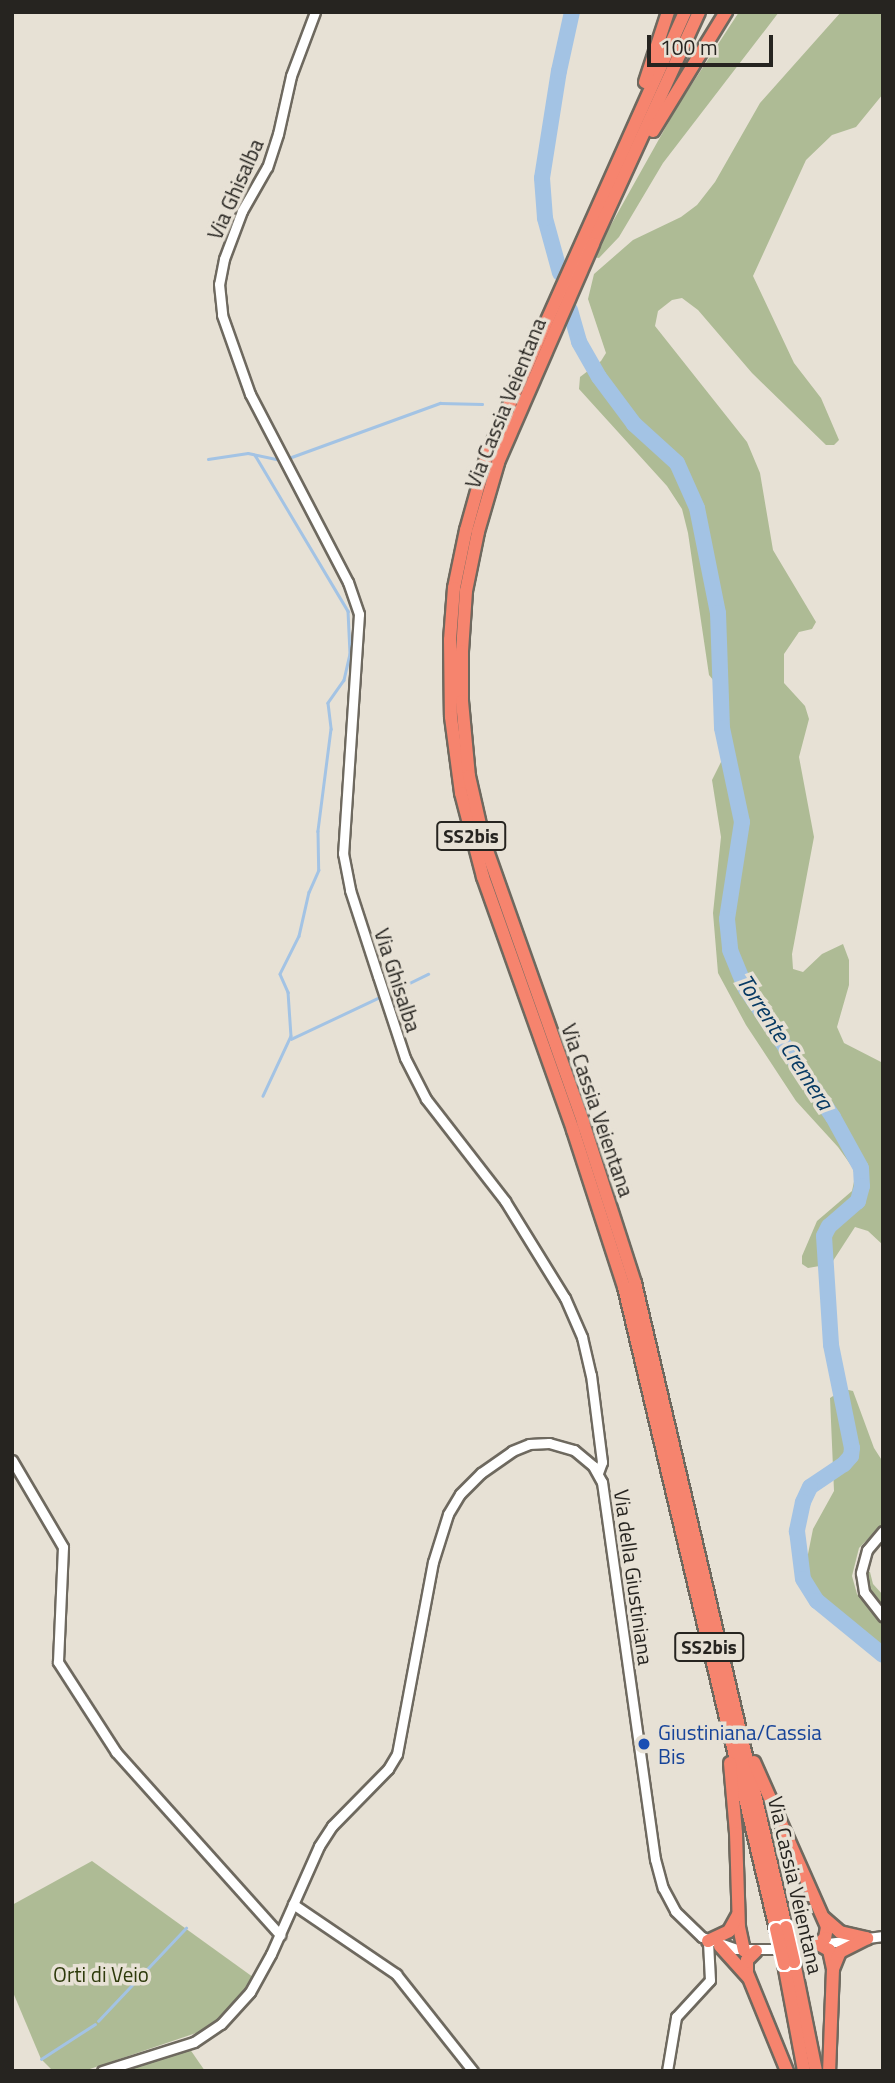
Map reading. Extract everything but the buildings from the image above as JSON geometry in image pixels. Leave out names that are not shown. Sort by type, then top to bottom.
[{"type":"highway","points":[[608,182],[659,45],[668,12]]},
{"type":"highway","points":[[608,182],[685,12]]},
{"type":"highway","points":[[623,183],[699,12]]},
{"type":"highway","points":[[623,183],[726,12]]},
{"type":"highway","name":"Via Cassia Veientana","points":[[608,182],[587,244],[528,376],[485,463],[457,570],[450,640],[454,750],[464,808],[486,888],[629,1285],[740,1728],[781,1928],[816,2071]]},
{"type":"highway","name":"Via Cassia Veientana","points":[[587,244],[623,183]]},
{"type":"highway","name":"Via Cassia Veientana","points":[[633,1301],[727,1721],[781,1928]]},
{"type":"highway","points":[[727,1721],[735,1818],[738,1914],[750,1951],[747,1960],[748,1978],[787,2071]]},
{"type":"highway","points":[[740,1728],[827,1933],[818,1944],[829,1950],[833,1969],[829,2071]]},
{"type":"highway","points":[[738,1914],[727,1933],[714,1943],[748,1978]]},
{"type":"highway","points":[[822,1916],[840,1932],[867,1938]]},
{"type":"highway","points":[[833,1969],[841,1952],[867,1938]]},
{"type":"highway","name":"Via Cassia Veientana","points":[[789,1963],[804,2071]]},
{"type":"street","name":"Via Ghisalba","points":[[316,12],[291,76],[267,167],[242,211],[224,259],[219,284],[222,315],[233,353],[284,460],[348,582],[359,614],[343,853],[350,890],[405,1058],[416,1081],[450,1132],[513,1212],[565,1298],[577,1325],[586,1352],[598,1419],[602,1462],[598,1473]]},
{"type":"street","name":"Via della Giustiniana","points":[[102,2071],[187,2045],[221,2024],[250,1992],[280,1935],[319,1846],[332,1826],[388,1769],[397,1754],[433,1562],[445,1521],[460,1494],[505,1455],[520,1447],[538,1443],[559,1444],[574,1450],[598,1473],[608,1509],[657,1868],[671,1906],[688,1926],[714,1943]]},
{"type":"street","points":[[12,1461],[63,1547],[58,1661],[116,1752],[280,1935]]},
{"type":"street","points":[[883,1531],[868,1547],[861,1573],[866,1595],[883,1616]]},
{"type":"street","points":[[293,1903],[396,1974],[473,2071]]},
{"type":"street","points":[[667,2071],[676,2017],[710,1980],[714,1943],[750,1951],[883,1936]]},
{"type":"green space","points":[[739,12],[779,12],[663,163],[619,237],[599,258],[593,257],[677,107]]},
{"type":"green space","points":[[841,12],[883,12],[883,94],[856,127],[832,135],[806,160],[753,276],[794,363],[821,398],[839,440],[834,445],[826,445],[752,373],[698,310],[682,298],[672,300],[658,311],[655,326],[747,442],[760,473],[773,550],[816,622],[812,629],[799,632],[784,654],[784,683],[805,706],[809,719],[799,757],[814,837],[792,954],[793,969],[803,972],[822,954],[843,944],[849,960],[849,985],[837,1027],[844,1043],[883,1063],[883,1245],[868,1231],[855,1227],[831,1264],[808,1268],[802,1264],[802,1256],[817,1221],[852,1191],[855,1177],[853,1168],[838,1147],[796,1101],[746,1025],[718,973],[713,913],[721,837],[712,780],[723,758],[719,687],[709,675],[682,509],[667,486],[579,389],[580,377],[601,361],[606,353],[588,299],[594,274],[633,240],[681,217],[697,205],[715,182],[760,103]]},
{"type":"green space","points":[[844,1389],[853,1391],[874,1448],[883,1462],[883,1524],[859,1548],[852,1576],[857,1594],[883,1622],[883,1648],[848,1633],[828,1611],[806,1564],[813,1529],[834,1491],[830,1398]]},
{"type":"green space","points":[[867,1571],[870,1572],[873,1584],[883,1595],[883,1614],[869,1598],[864,1576]]},
{"type":"green space","name":"Orti di Veio","points":[[92,1861],[257,1980],[231,2011],[202,2031],[84,2071],[53,2071],[41,2059],[12,1990],[12,1905]]},
{"type":"green space","points":[[187,2045],[205,2071],[116,2071]]},
{"type":"waterway","name":"Torrente Cremera","points":[[560,273],[545,218],[542,178],[559,71],[572,12]]},
{"type":"waterway","name":"Torrente Cremera","points":[[570,310],[579,342],[599,377],[634,424],[677,463],[697,508],[718,613],[722,728],[742,822],[727,919],[730,950],[746,989],[833,1117],[861,1168],[862,1186],[858,1201],[829,1226],[824,1236],[831,1345],[852,1448],[851,1456],[844,1464],[810,1487],[803,1502],[797,1531],[803,1579],[817,1601],[883,1655]]},
{"type":"waterway","points":[[286,459],[440,403],[482,404]]},
{"type":"waterway","points":[[208,459],[248,453],[280,460]]},
{"type":"waterway","points":[[255,455],[348,611],[350,654],[344,680],[328,703],[331,729],[318,831],[319,870],[309,892],[299,936],[280,974],[288,992],[291,1036],[263,1096]]},
{"type":"waterway","points":[[393,991],[428,974]]},
{"type":"waterway","points":[[291,1039],[380,997]]},
{"type":"waterway","points":[[98,2021],[186,1928]]},
{"type":"waterway","points":[[41,2059],[95,2024]]},
{"type":"place","name":"Giustiniana/Cassia Bis","points":[[644,1744]]}]
